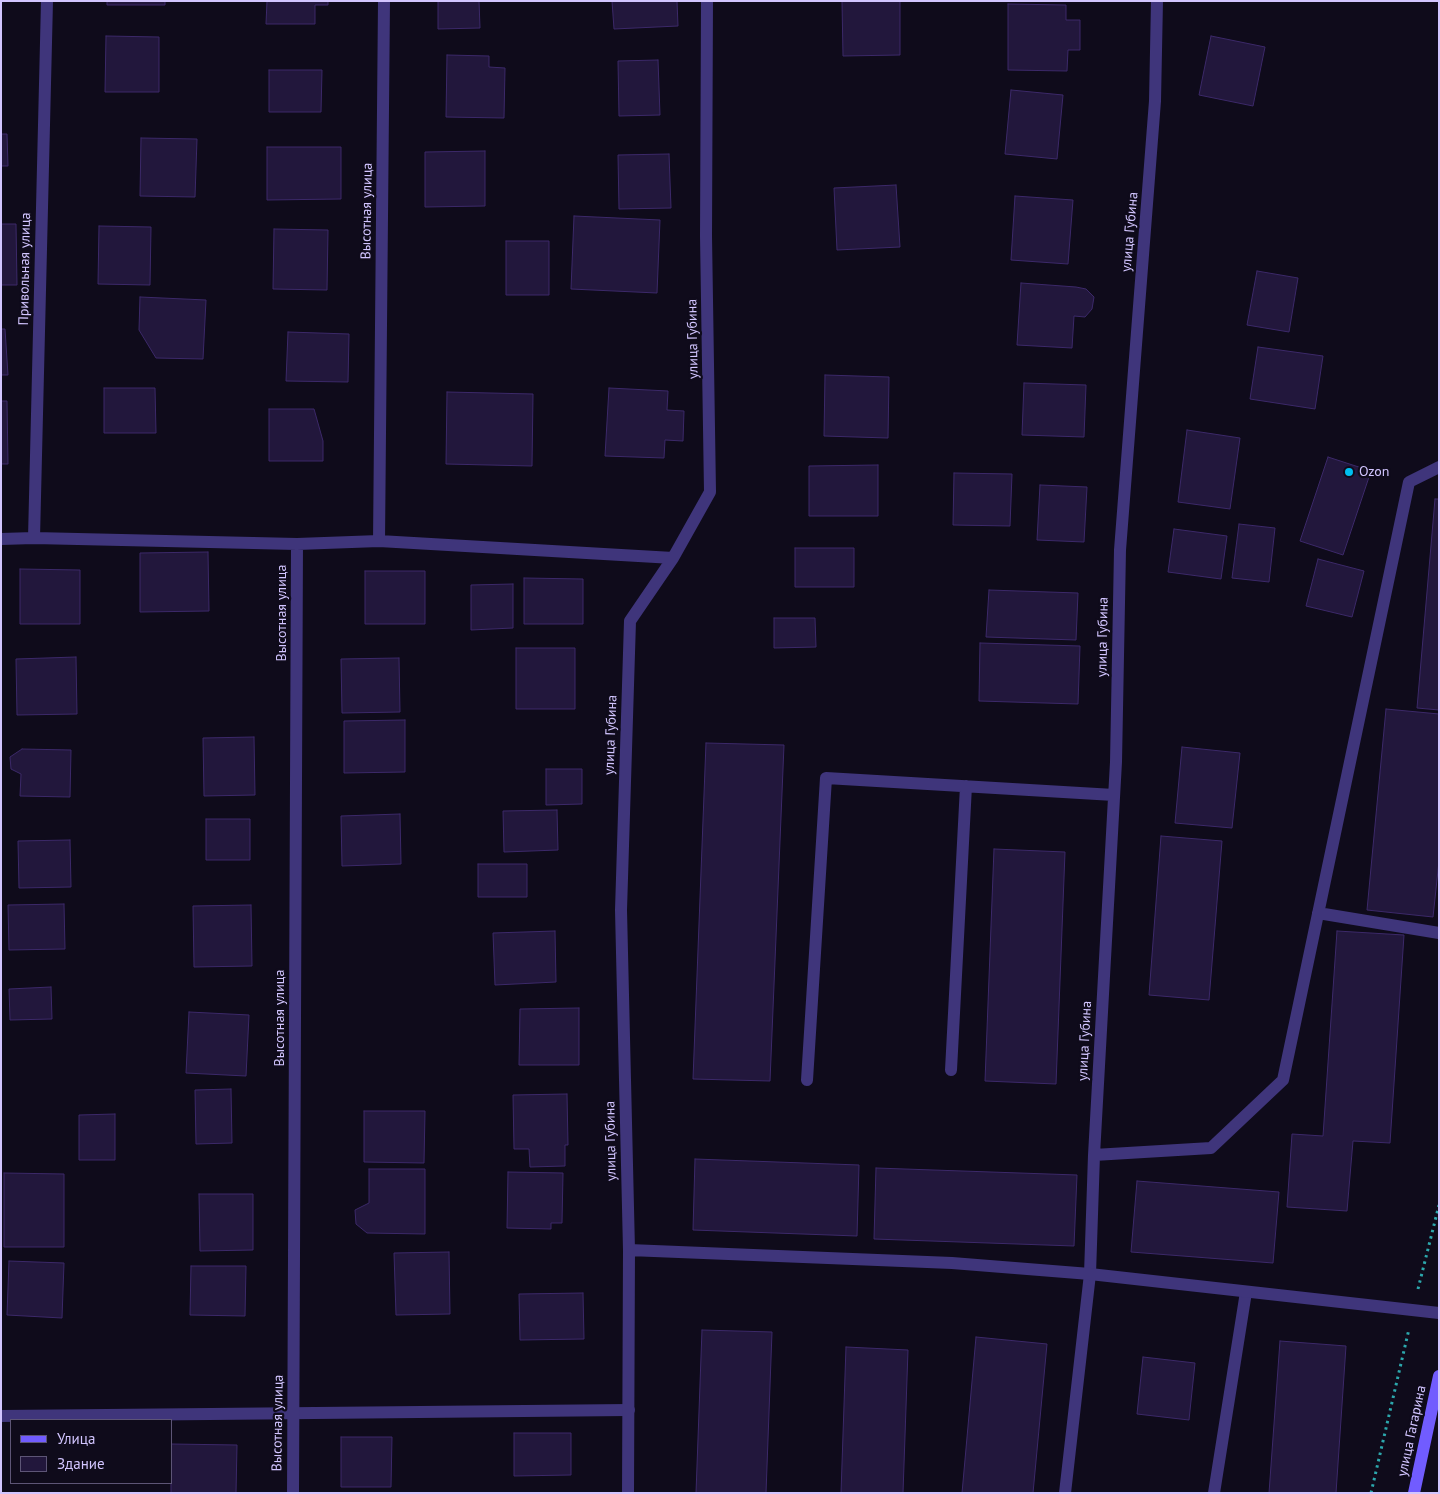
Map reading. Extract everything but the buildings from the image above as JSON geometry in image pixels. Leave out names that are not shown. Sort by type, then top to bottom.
[{"type":"street","name":"Привольная улица","points":[[34,538],[46,1]]},
{"type":"street","name":"Высотная улица","points":[[379,542],[384,1]]},
{"type":"street","name":"улица Губина","points":[[628,1493],[629,1250],[621,910],[630,621],[673,558],[710,492],[706,236],[707,1]]},
{"type":"street","name":"улица Губина","points":[[1065,1493],[1090,1274],[1094,1155],[1116,762],[1120,550],[1155,101],[1157,1]]},
{"type":"street","points":[[1094,1155],[1211,1148],[1283,1080],[1409,482],[1439,467]]},
{"type":"street","points":[[1,539],[34,538],[297,544],[379,542],[673,558]]},
{"type":"street","name":"Высотная улица","points":[[293,1493],[297,544]]},
{"type":"street","points":[[807,1080],[826,778],[1114,794]]},
{"type":"street","points":[[951,1070],[966,786]]},
{"type":"street","points":[[1318,913],[1439,933]]},
{"type":"street","points":[[629,1250],[952,1263],[1090,1274],[1439,1313]]},
{"type":"street","points":[[1214,1493],[1246,1292]]},
{"type":"street","name":"улица Гагарина","points":[[1414,1493],[1439,1376]]},
{"type":"street","points":[[1,1416],[629,1410]]},
{"type":"path","points":[[1370,1493],[1439,1205]]},
{"type":"place","name":"Ozon","points":[[1349,472]]}]
